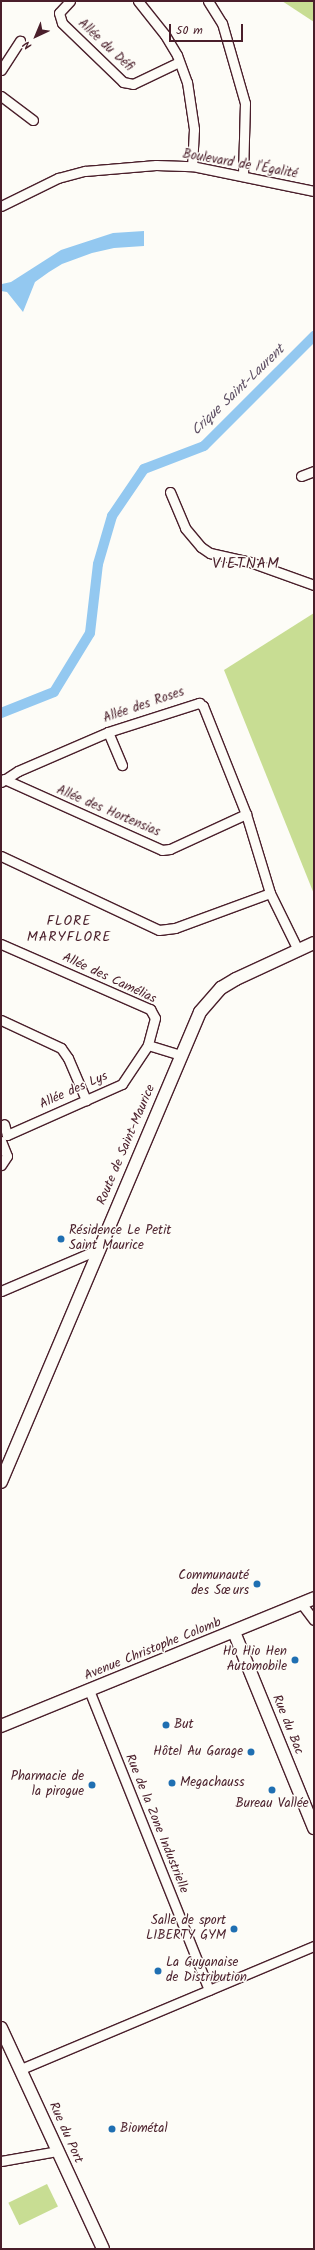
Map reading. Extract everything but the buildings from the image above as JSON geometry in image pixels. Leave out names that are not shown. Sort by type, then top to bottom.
[{"type":"street","name":"Allée du Défi","points":[[70,1],[59,13],[62,23],[123,82],[133,84],[179,62]]},
{"type":"street","points":[[138,1],[165,35],[179,62],[187,82],[194,129],[192,166]]},
{"type":"street","points":[[208,1],[222,24],[245,103],[243,176]]},
{"type":"street","points":[[1,70],[20,42]]},
{"type":"street","points":[[1,96],[33,120]]},
{"type":"street","name":"Boulevard de l'Égalité","points":[[1,206],[58,178],[85,171],[156,165],[192,166],[314,191]]},
{"type":"street","points":[[301,476],[314,471]]},
{"type":"street","points":[[170,492],[185,528],[201,547],[210,552],[250,562],[314,586]]},
{"type":"street","name":"Allée des Roses","points":[[3,780],[108,732],[199,703],[203,706],[246,814],[270,893],[298,950]]},
{"type":"street","points":[[108,732],[122,765]]},
{"type":"street","name":"Allée des Hortensias","points":[[3,780],[162,850],[170,849],[246,814]]},
{"type":"street","points":[[1,856],[159,930],[175,928],[270,893]]},
{"type":"street","name":"Route de Saint-Maurice","points":[[1,1482],[4,1470],[97,1250],[200,1012],[222,988],[314,943]]},
{"type":"street","name":"Allée des Camélias","points":[[1,944],[152,1011],[155,1021],[148,1044]]},
{"type":"street","points":[[1,1020],[61,1048],[66,1054],[86,1100]]},
{"type":"street","points":[[148,1044],[181,1055]]},
{"type":"street","name":"Allée des Lys","points":[[2,1126],[7,1135],[126,1081],[148,1044]]},
{"type":"street","points":[[1,1141],[7,1156],[1,1165]]},
{"type":"street","points":[[1,1291],[97,1250]]},
{"type":"street","name":"Avenue Christophe Colomb","points":[[1,1726],[314,1598]]},
{"type":"street","points":[[301,1603],[314,1620]]},
{"type":"street","name":"Rue du Bac","points":[[234,1632],[314,1828]]},
{"type":"street","name":"Rue de la Zone Industrielle","points":[[89,1690],[209,1990]]},
{"type":"street","points":[[21,2069],[314,1946]]},
{"type":"street","name":"Rue du Port","points":[[1,2028],[103,2249]]},
{"type":"street","points":[[1,2161],[58,2151]]},
{"type":"green space","points":[[282,1],[314,1],[314,22]]},
{"type":"green space","points":[[314,613],[314,894],[224,670]]},
{"type":"green space","points":[[47,2184],[58,2206],[19,2225],[8,2203]]},
{"type":"water","points":[[144,231],[144,246],[114,248],[92,253],[62,264],[49,272],[35,282],[23,312],[7,292],[1,291],[2,284],[11,282],[61,250],[113,233]]},
{"type":"waterway","name":"Crique Saint-Laurent","points":[[1,713],[54,692],[90,633],[98,564],[112,516],[144,469],[204,446],[314,336]]},
{"type":"place","name":"Résidence Le Petit Saint Maurice","points":[[61,1239]]},
{"type":"place","name":"Communauté des Sœurs","points":[[257,1584]]},
{"type":"place","name":"Ho Hio Hen Automobile","points":[[295,1660]]},
{"type":"place","name":"But","points":[[166,1725]]},
{"type":"place","name":"Hôtel Au Garage","points":[[251,1752]]},
{"type":"place","name":"Megachauss","points":[[172,1783]]},
{"type":"place","name":"Pharmacie de la pirogue","points":[[92,1785]]},
{"type":"place","name":"Bureau Vallée","points":[[272,1790]]},
{"type":"place","name":"Salle de sport LIBERTY GYM","points":[[234,1929]]},
{"type":"place","name":"La Guyanaise de Distribution","points":[[158,1971]]},
{"type":"place","name":"Biométal","points":[[112,2129]]},
{"type":"district","name":"VIETNAM","points":[[246,565]]},
{"type":"district","name":"FLORE MARYFLORE","points":[[69,930]]}]
